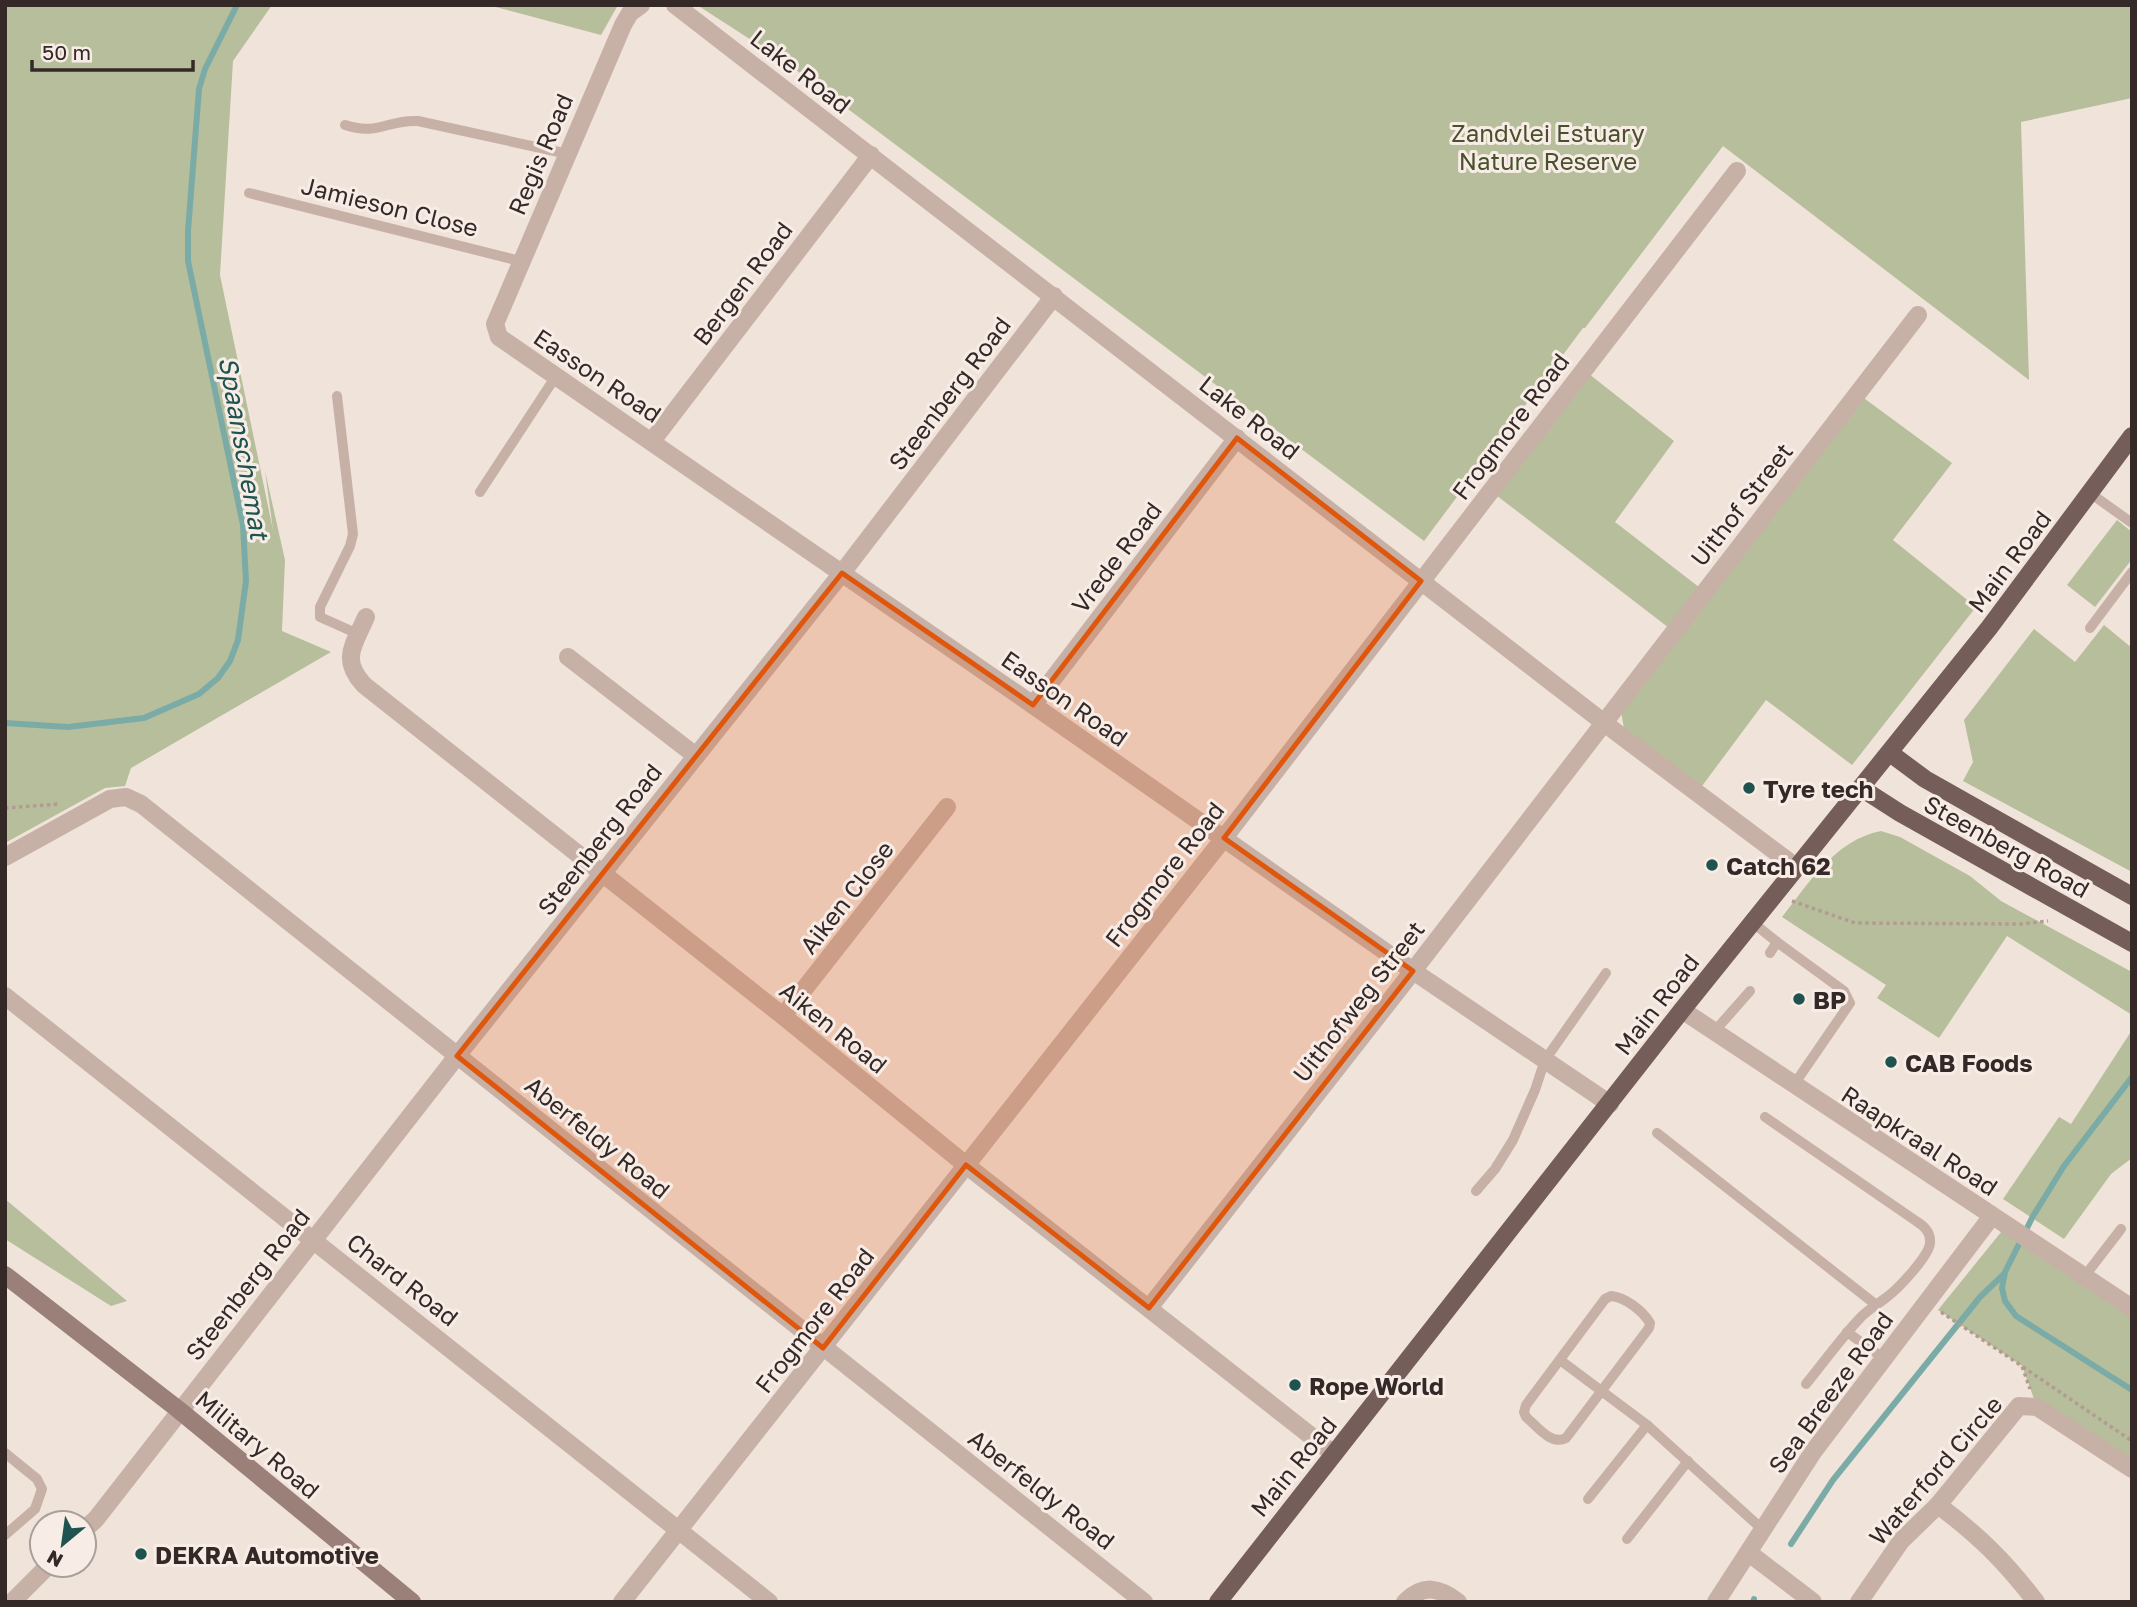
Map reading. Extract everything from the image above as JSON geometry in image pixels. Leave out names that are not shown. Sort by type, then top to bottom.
[{"type":"main road","name":"Main Road","points":[[1218,1602],[1682,1010],[1989,628],[2132,436]]},
{"type":"main road","name":"Steenberg Road","points":[[1890,753],[1925,779],[2132,896]]},
{"type":"main road","name":"Steenberg Road","points":[[1861,788],[1900,813],[2132,943]]},
{"type":"main road","name":"Military Road","points":[[5,1275],[179,1410],[412,1602]]},
{"type":"street","name":"Regis Road","points":[[495,329],[496,318],[520,261],[623,25],[630,13],[641,5]]},
{"type":"street","name":"Lake Road","points":[[675,5],[1603,722],[1797,867]]},
{"type":"street","name":"Bergen Road","points":[[652,441],[871,155]]},
{"type":"street","name":"Frogmore Road","points":[[622,1602],[1224,838],[1737,171]]},
{"type":"street","name":"Steenberg Road","points":[[98,1516],[457,1056],[842,573],[1054,296]]},
{"type":"street","name":"Uithof Street","points":[[1603,722],[1918,315]]},
{"type":"street","name":"Easson Road","points":[[495,329],[499,337],[1413,971],[1610,1104]]},
{"type":"street","name":"Vrede Road","points":[[1033,705],[1237,438]]},
{"type":"street","name":"Aiken Road","points":[[366,617],[350,653],[350,664],[355,676],[364,685],[783,1016],[966,1165],[1334,1454]]},
{"type":"street","points":[[568,657],[696,755]]},
{"type":"street","name":"Uithofweg Street","points":[[1149,1308],[1413,971],[1603,722]]},
{"type":"street","name":"Aberfeldy Road","points":[[5,856],[104,802],[117,797],[134,800],[1144,1602]]},
{"type":"street","name":"Aiken Close","points":[[783,1016],[947,807]]},
{"type":"street","name":"Chard Road","points":[[5,996],[769,1602]]},
{"type":"street","name":"Raapkraal Road","points":[[1682,1010],[2132,1308]]},
{"type":"street","name":"Sea Breeze Road","points":[[1716,1602],[1813,1452],[1947,1278],[1999,1221]]},
{"type":"street","name":"Waterford Circle","points":[[1859,1602],[1902,1541],[1938,1505],[2019,1406],[2037,1407],[2132,1469]]},
{"type":"street","points":[[1938,1505],[1980,1537],[2007,1564],[2036,1602]]},
{"type":"street","points":[[1749,1553],[1813,1602]]},
{"type":"street","points":[[12,1602],[35,1579]]},
{"type":"street","points":[[1405,1602],[1418,1591],[1434,1588],[1447,1592],[1458,1602]]},
{"type":"lane","points":[[345,125],[360,130],[386,128],[400,121],[418,121],[568,154]]},
{"type":"lane","name":"Jamieson Close","points":[[249,193],[520,261]]},
{"type":"lane","points":[[480,492],[556,376]]},
{"type":"lane","points":[[337,396],[353,534],[319,614],[320,617],[358,634]]},
{"type":"lane","points":[[2090,493],[2132,523]]},
{"type":"lane","points":[[2090,628],[2132,572]]},
{"type":"lane","points":[[1752,922],[1844,991],[1850,1003],[1793,1086]]},
{"type":"lane","points":[[1770,953],[1777,942]]},
{"type":"lane","points":[[1476,1191],[1495,1169],[1513,1140],[1545,1060],[1606,974]]},
{"type":"lane","points":[[1713,1033],[1750,991]]},
{"type":"lane","points":[[1765,1117],[1916,1221],[1929,1234],[1928,1250],[1894,1291],[1875,1304],[1847,1332],[1806,1384]]},
{"type":"lane","points":[[1657,1133],[1875,1304]]},
{"type":"lane","points":[[2084,1277],[2121,1229]]},
{"type":"lane","points":[[1611,1296],[1620,1297],[1650,1323],[1646,1333],[1566,1438],[1559,1441],[1552,1439],[1526,1417],[1524,1409],[1560,1360],[1605,1299],[1611,1296]]},
{"type":"lane","points":[[1847,1332],[1883,1358]]},
{"type":"lane","points":[[1560,1360],[1647,1425],[1762,1529]]},
{"type":"lane","points":[[1588,1499],[1647,1425]]},
{"type":"lane","points":[[5,1453],[33,1475],[42,1489],[35,1508],[5,1535]]},
{"type":"lane","points":[[1627,1539],[1688,1461]]},
{"type":"path","points":[[5,808],[67,804]]},
{"type":"path","points":[[1792,901],[1855,923],[2021,924],[2048,921]]},
{"type":"path","points":[[1948,1317],[2132,1441]]},
{"type":"path","points":[[2022,1366],[2037,1407]]},
{"type":"highlighted area","points":[[1237,438],[1421,581],[1224,838],[1413,971],[1149,1308],[966,1165],[823,1348],[457,1056],[842,573],[1033,705]]},
{"type":"green space","points":[[5,5],[272,5],[233,61],[220,275],[273,530],[265,471],[285,560],[282,631],[331,652],[131,768],[125,786],[105,788],[5,843]]},
{"type":"green space","points":[[488,5],[618,5],[601,35]]},
{"type":"green space","name":"Zandvlei Estuary Nature Reserve","points":[[697,5],[2132,5],[2132,98],[2021,122],[2029,380],[1723,146],[1424,541],[784,61]]},
{"type":"green space","points":[[1584,370],[1674,441],[1615,522],[1704,591],[1857,393],[1952,463],[1893,540],[1976,607],[1852,765],[1766,700],[1702,786],[1624,729],[1621,711],[1673,631],[1492,492]]},
{"type":"green space","points":[[2117,520],[2132,532],[2132,559],[2095,607],[2067,585]]},
{"type":"green space","points":[[2104,625],[2132,648],[2132,872],[1963,781],[1973,762],[1964,720],[2034,629],[2075,662]]},
{"type":"green space","points":[[1881,831],[1900,837],[1970,876],[2001,901],[2132,972],[2132,1015],[2007,936],[1939,1038],[1877,998],[1886,985],[1782,917],[1813,877],[1837,853],[1850,843]]},
{"type":"green space","points":[[2132,1030],[2132,1158],[2111,1174],[2064,1239],[2003,1199],[2059,1117],[2071,1124]]},
{"type":"green space","points":[[5,1199],[127,1301],[111,1306],[5,1239]]},
{"type":"green space","points":[[2006,1226],[2132,1308],[2132,1469],[2037,1407],[2022,1366],[1938,1310]]},
{"type":"waterway","name":"Spaanschemat","points":[[5,723],[68,727],[144,718],[199,694],[218,678],[230,661],[238,640],[246,581],[243,525],[188,261],[199,89],[205,69],[237,5]]},
{"type":"waterway","points":[[2132,1077],[2064,1166],[2033,1216],[2005,1272],[2002,1288],[2005,1301],[2016,1316],[2132,1390]]},
{"type":"waterway","points":[[1791,1544],[1833,1480],[1980,1297],[2004,1274]]},
{"type":"place","name":"Tyre tech","points":[[1749,788]]},
{"type":"place","name":"Catch 62","points":[[1712,865]]},
{"type":"place","name":"BP","points":[[1799,999]]},
{"type":"place","name":"CAB Foods","points":[[1891,1062]]},
{"type":"place","name":"Rope World","points":[[1295,1385]]},
{"type":"place","name":"DEKRA Automotive","points":[[141,1554]]}]
